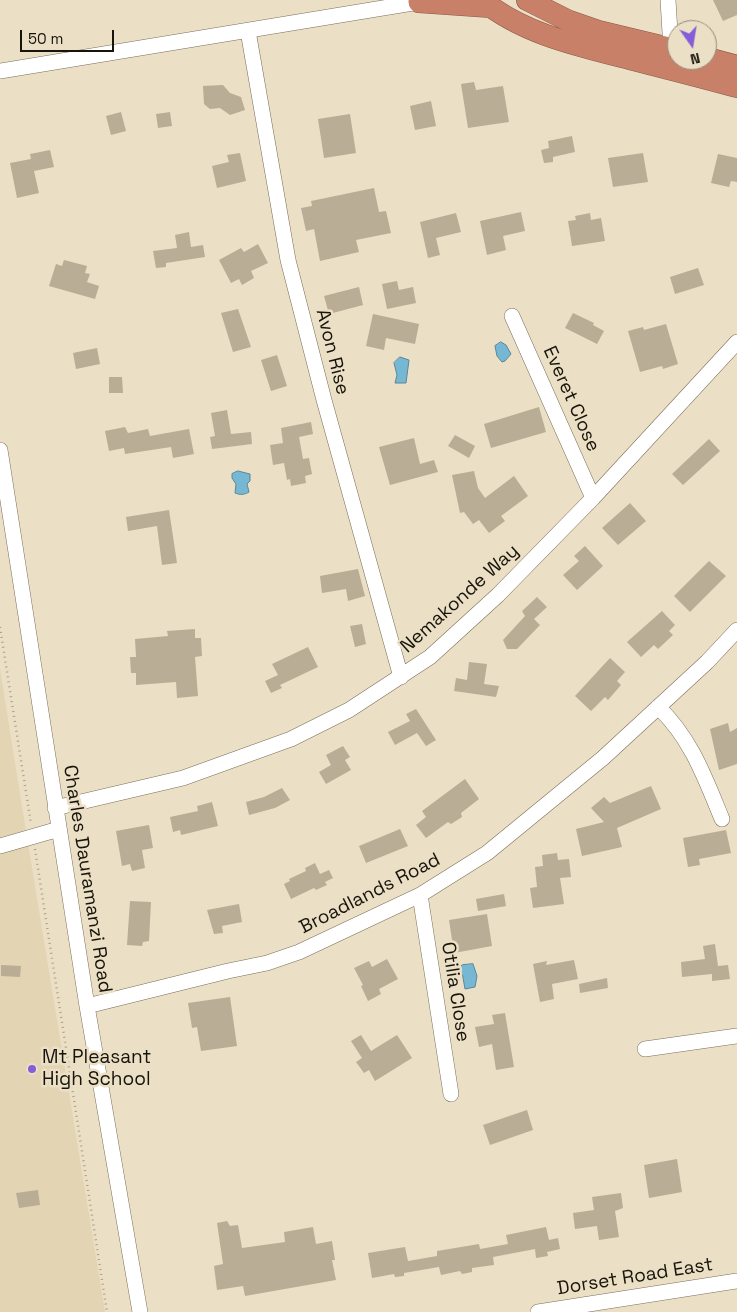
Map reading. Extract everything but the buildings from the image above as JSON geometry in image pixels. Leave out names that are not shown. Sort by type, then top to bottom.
[{"type":"highway","points":[[527,0],[576,24],[667,48]]},
{"type":"highway","points":[[421,1],[486,4],[523,26],[571,43],[737,87]]},
{"type":"highway","points":[[717,61],[737,66]]},
{"type":"street","points":[[668,0],[670,20]]},
{"type":"street","points":[[0,71],[421,1]]},
{"type":"street","name":"Avon Rise","points":[[248,31],[288,260],[324,400],[401,677]]},
{"type":"street","name":"Everet Close","points":[[512,316],[593,498]]},
{"type":"street","name":"Nemakonde Way","points":[[55,808],[183,778],[291,739],[348,710],[401,677],[430,657],[498,595],[593,498],[737,342]]},
{"type":"street","name":"Charles Dauramanzi Road","points":[[0,450],[86,1006],[140,1312]]},
{"type":"street","name":"Broadlands Road","points":[[86,1006],[266,963],[299,952],[420,896],[487,853],[603,758],[708,662],[737,630]]},
{"type":"street","points":[[658,707],[674,722],[693,753],[722,819]]},
{"type":"street","points":[[0,846],[59,829]]},
{"type":"street","name":"Otilia Close","points":[[420,896],[451,1094]]},
{"type":"street","points":[[645,1049],[737,1036]]},
{"type":"street","name":"Dorset Road East","points":[[538,1312],[737,1281]]},
{"type":"path","points":[[0,628],[107,1312]]},
{"type":"shaded area","name":"Mt Pleasant High School","points":[[0,669],[24,819],[105,1312],[0,1312]]},
{"type":"water","points":[[501,342],[506,345],[511,354],[502,362],[497,356],[495,346]]},
{"type":"water","points":[[400,357],[409,360],[406,383],[395,383],[397,375],[394,363]]},
{"type":"water","points":[[238,471],[250,474],[250,481],[247,484],[249,492],[245,494],[235,493],[236,484],[232,474]]},
{"type":"water","points":[[473,964],[477,976],[475,987],[465,989],[462,972],[458,969],[462,965]]},
{"type":"place","name":"Mt Pleasant High School","points":[[32,1069]]}]
